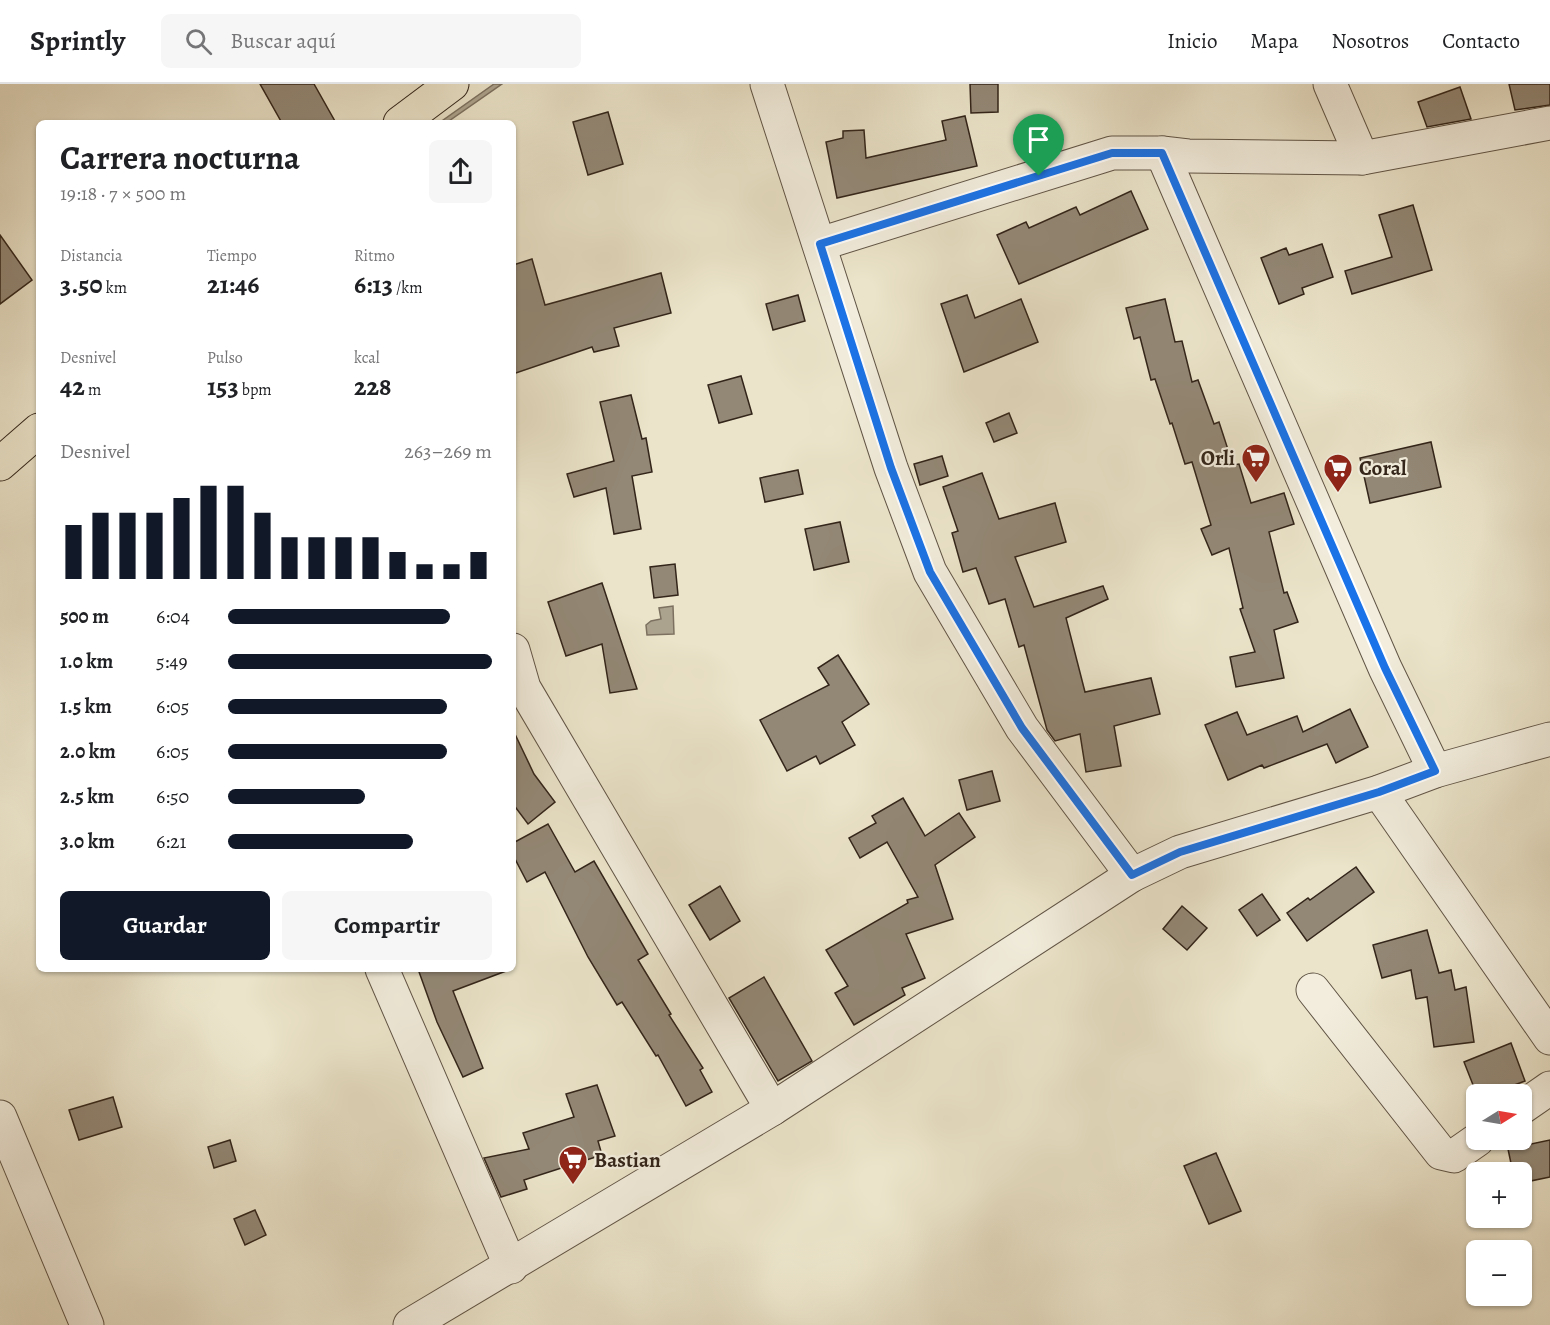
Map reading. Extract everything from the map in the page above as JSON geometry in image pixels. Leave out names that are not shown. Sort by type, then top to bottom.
[{"type":"main road","points":[[404,120],[452,84]]},
{"type":"main road","points":[[0,464],[36,433]]},
{"type":"street","points":[[767,84],[891,468],[930,572],[1022,728],[1132,875]]},
{"type":"street","points":[[1330,84],[1362,158]]},
{"type":"street","points":[[820,244],[1112,153],[1362,158],[1550,123]]},
{"type":"street","points":[[1162,153],[1385,668],[1435,771]]},
{"type":"street","points":[[516,670],[519,690],[772,1109]]},
{"type":"street","points":[[419,1323],[772,1109],[1132,875],[1180,852],[1379,792],[1435,771],[1550,739]]},
{"type":"street","points":[[1379,792],[1550,1038]]},
{"type":"street","points":[[383,972],[511,1267]]},
{"type":"street","points":[[1313,990],[1441,1153],[1454,1156],[1466,1148]]},
{"type":"street","points":[[1532,1100],[1550,1088]]},
{"type":"street","points":[[0,1117],[87,1325]]},
{"type":"shaded area","points":[[494,84],[502,84],[450,120],[443,120]]},
{"type":"shaded area","points":[[673,606],[674,634],[647,635],[646,625],[651,621],[661,619],[659,608]]},
{"type":"building","points":[[260,84],[314,84],[334,120],[280,120]]},
{"type":"building","points":[[970,84],[998,84],[998,112],[971,113]]},
{"type":"building","points":[[1509,84],[1550,84],[1550,105],[1515,110]]},
{"type":"building","points":[[1460,87],[1471,119],[1427,127],[1418,102]]},
{"type":"building","points":[[608,112],[623,164],[588,175],[573,122]]},
{"type":"building","points":[[965,116],[977,166],[837,198],[826,142],[843,138],[843,131],[864,130],[866,158],[946,140],[942,121]]},
{"type":"building","points":[[1131,191],[1148,229],[1019,284],[997,235],[1026,222],[1029,228],[1076,207],[1080,215]]},
{"type":"building","points":[[1413,205],[1432,270],[1352,294],[1345,271],[1392,257],[1379,215]]},
{"type":"building","points":[[0,235],[32,280],[0,304]]},
{"type":"building","points":[[1322,244],[1333,277],[1302,288],[1304,294],[1279,304],[1261,258],[1286,248],[1289,255]]},
{"type":"building","points":[[532,259],[545,305],[661,273],[671,313],[614,328],[619,346],[594,352],[592,347],[516,373],[516,264]]},
{"type":"building","points":[[798,295],[805,321],[773,330],[766,304]]},
{"type":"building","points":[[967,295],[975,318],[1021,299],[1038,342],[964,372],[941,304]]},
{"type":"building","points":[[1165,299],[1175,342],[1182,341],[1192,382],[1198,380],[1214,424],[1219,422],[1233,465],[1239,464],[1251,503],[1284,493],[1294,524],[1269,532],[1284,593],[1287,592],[1298,622],[1274,630],[1284,678],[1236,687],[1230,657],[1255,652],[1240,609],[1243,608],[1229,548],[1212,555],[1201,529],[1211,525],[1192,462],[1185,464],[1155,379],[1151,380],[1140,337],[1134,339],[1126,308]]},
{"type":"building","points":[[741,376],[752,414],[719,423],[708,385]]},
{"type":"building","points":[[631,395],[642,439],[646,438],[652,472],[632,476],[641,529],[614,534],[606,488],[574,497],[567,474],[614,461],[600,402]]},
{"type":"building","points":[[1009,413],[1017,433],[994,442],[986,423]]},
{"type":"building","points":[[1431,442],[1441,487],[1370,503],[1360,458]]},
{"type":"building","points":[[942,456],[948,476],[920,485],[914,464]]},
{"type":"building","points":[[798,470],[803,494],[765,502],[760,478]]},
{"type":"building","points":[[982,473],[999,519],[1055,503],[1066,542],[1015,557],[1034,607],[1103,586],[1108,599],[1066,618],[1085,692],[1151,678],[1160,714],[1114,726],[1121,766],[1086,772],[1080,734],[1055,741],[1047,730],[1024,645],[1019,647],[1005,599],[989,604],[976,568],[963,572],[952,533],[958,531],[943,487]]},
{"type":"building","points":[[840,522],[849,562],[814,570],[805,529]]},
{"type":"building","points":[[675,564],[678,595],[654,598],[650,567]]},
{"type":"building","points":[[602,583],[637,689],[610,693],[602,644],[566,656],[548,602]]},
{"type":"building","points":[[838,655],[869,704],[842,722],[855,745],[820,764],[816,756],[787,771],[760,720],[829,685],[818,668]]},
{"type":"building","points":[[1350,709],[1368,747],[1336,763],[1327,744],[1264,768],[1262,765],[1228,780],[1205,725],[1237,712],[1247,735],[1297,716],[1303,732]]},
{"type":"building","points":[[516,736],[534,774],[555,802],[528,824],[516,808]]},
{"type":"building","points":[[992,771],[1000,801],[967,810],[959,780]]},
{"type":"building","points":[[903,798],[925,836],[959,813],[975,837],[935,865],[953,919],[906,934],[925,978],[902,988],[905,995],[854,1025],[835,993],[848,986],[826,950],[908,903],[907,900],[918,897],[887,842],[860,858],[849,838],[876,823],[872,816]]},
{"type":"building","points":[[548,824],[575,872],[594,861],[648,954],[638,960],[671,1014],[669,1015],[703,1068],[700,1070],[712,1092],[686,1106],[658,1055],[656,1056],[622,1002],[617,1005],[588,957],[545,872],[527,882],[516,861],[516,841]]},
{"type":"building","points":[[1356,867],[1374,892],[1307,941],[1287,913],[1308,898],[1310,900]]},
{"type":"building","points":[[720,886],[740,921],[710,940],[689,905]]},
{"type":"building","points":[[1262,894],[1280,920],[1257,936],[1239,910]]},
{"type":"building","points":[[1182,906],[1207,928],[1187,950],[1163,929]]},
{"type":"building","points":[[1427,930],[1439,973],[1451,970],[1455,990],[1466,987],[1474,1042],[1434,1047],[1427,997],[1416,999],[1411,970],[1382,978],[1373,945]]},
{"type":"building","points":[[419,972],[503,972],[453,991],[483,1068],[463,1077],[437,1022]]},
{"type":"building","points":[[764,977],[812,1061],[778,1081],[729,998]]},
{"type":"building","points":[[1511,1043],[1525,1081],[1517,1084],[1473,1084],[1464,1062]]},
{"type":"building","points":[[597,1085],[615,1136],[598,1141],[602,1155],[524,1180],[527,1189],[501,1197],[484,1158],[529,1149],[523,1133],[574,1117],[566,1094]]},
{"type":"building","points":[[113,1097],[122,1127],[79,1140],[69,1110]]},
{"type":"building","points":[[230,1140],[236,1161],[214,1168],[208,1147]]},
{"type":"building","points":[[1550,1140],[1550,1177],[1532,1181],[1532,1162],[1511,1162],[1508,1150],[1532,1150],[1532,1144]]},
{"type":"building","points":[[1216,1153],[1241,1211],[1209,1224],[1184,1166]]},
{"type":"building","points":[[255,1210],[266,1235],[245,1245],[234,1219]]},
{"type":"place","name":"Orli","points":[[1256,484]]},
{"type":"place","name":"Coral","points":[[1338,494]]},
{"type":"place","name":"Bastian","points":[[573,1186]]},
{"type":"route","points":[[1112,153],[1162,153],[1385,668],[1435,771],[1379,792],[1180,852],[1132,875],[1022,728],[930,572],[891,468],[820,244],[1039,176],[1112,153]]}]
